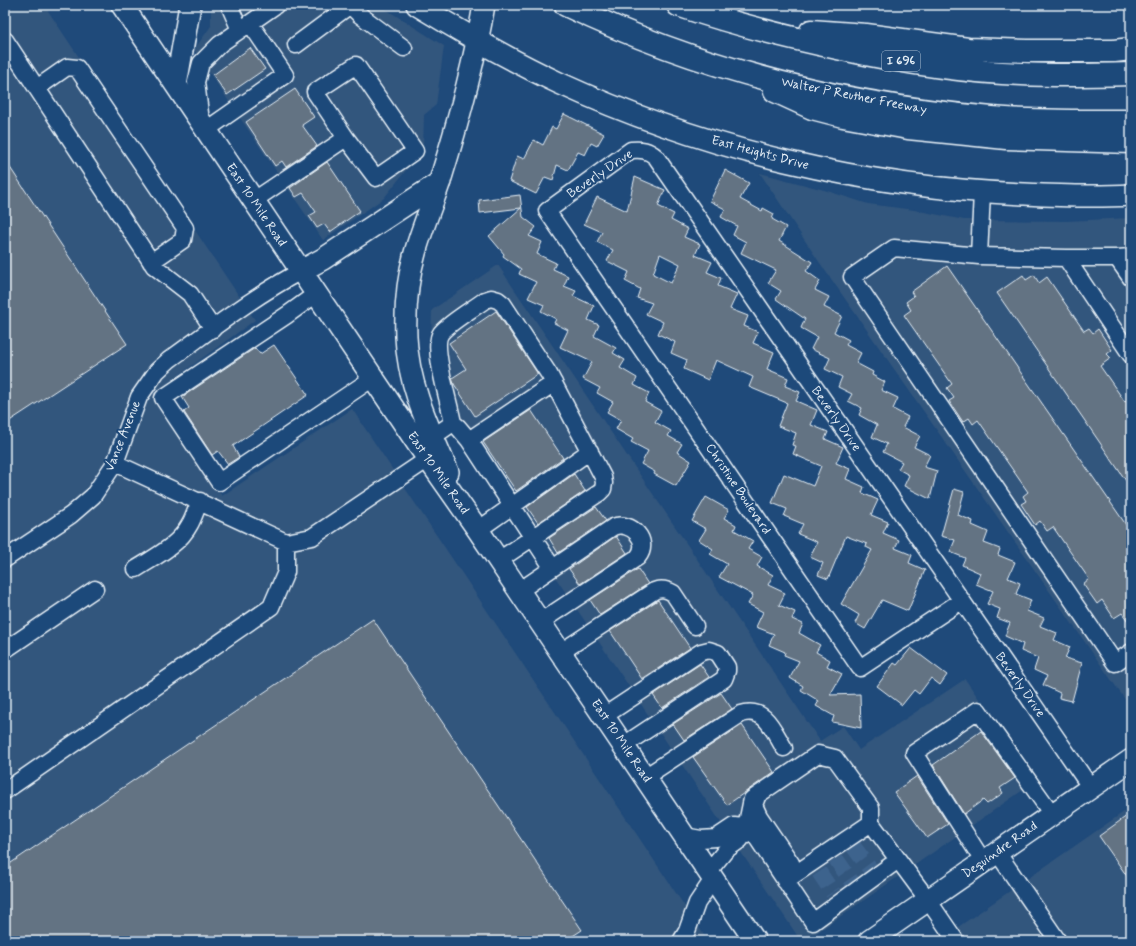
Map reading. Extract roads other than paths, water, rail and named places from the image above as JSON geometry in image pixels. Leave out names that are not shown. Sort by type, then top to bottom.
[{"type":"highway","name":"Walter P Reuther Freeway","points":[[566,5],[629,33],[716,64],[824,93],[895,106],[992,118],[1055,122],[1131,121]]},
{"type":"highway","name":"I 696","points":[[678,5],[776,35],[891,60],[961,69],[1021,74],[1131,74]]},
{"type":"highway","points":[[776,35],[812,31],[835,32],[968,49],[1114,51],[1131,49]]},
{"type":"highway","points":[[716,64],[812,108],[875,122],[908,128],[974,136],[1019,139],[1131,142]]},
{"type":"main road","name":"East 10 Mile Road","points":[[122,5],[373,378],[427,447],[463,508],[755,941]]},
{"type":"main road","points":[[176,85],[190,5]]},
{"type":"main road","name":"East Heights Drive","points":[[417,5],[478,41],[559,83],[693,135],[751,152],[815,167],[925,186],[982,192],[1055,196],[1131,195]]},
{"type":"main road","points":[[427,447],[420,405],[411,371],[406,342],[408,289],[414,258],[440,182],[478,41],[484,5]]},
{"type":"main road","points":[[301,271],[323,259],[440,182]]},
{"type":"main road","name":"Dequindre Road","points":[[872,940],[1131,760]]},
{"type":"street","points":[[229,5],[245,26],[285,75],[204,127],[196,82],[201,63],[220,44],[245,26],[276,5]]},
{"type":"street","points":[[296,45],[350,5],[360,15],[404,48]]},
{"type":"street","points":[[5,40],[151,262],[190,294],[213,329]]},
{"type":"street","points":[[356,65],[415,151],[376,178],[346,138],[315,92],[356,65]]},
{"type":"street","points":[[36,88],[67,67],[77,68],[185,228],[183,240],[151,262]]},
{"type":"street","points":[[253,201],[346,138]]},
{"type":"street","name":"Beverly Drive","points":[[547,211],[632,150],[641,149],[650,151],[656,157],[1091,788]]},
{"type":"street","points":[[979,256],[982,192]]},
{"type":"street","name":"Christine Boulevard","points":[[547,211],[860,668],[961,601]]},
{"type":"street","points":[[1131,278],[1124,257],[1066,258],[979,256],[894,248],[852,277],[1115,663],[1131,652]]},
{"type":"street","points":[[1066,258],[1131,355]]},
{"type":"street","name":"Vance Avenue","points":[[5,559],[81,507],[93,496],[115,463],[138,397],[157,371],[169,360],[273,287],[301,271]]},
{"type":"street","points":[[316,294],[163,398],[219,482],[373,378]]},
{"type":"street","points":[[498,560],[533,537],[599,493],[603,489],[604,483],[603,477],[554,383],[508,310],[498,300],[491,298],[447,327],[440,334],[437,340],[439,359],[453,423],[469,440],[533,537],[552,567]]},
{"type":"street","points":[[469,440],[554,383]]},
{"type":"street","points":[[115,463],[286,542],[312,537],[427,447],[453,423]]},
{"type":"street","points":[[478,530],[590,451]]},
{"type":"street","points":[[136,569],[164,552],[180,536],[189,526],[200,501]]},
{"type":"street","points":[[519,591],[552,567],[610,529],[618,525],[629,526],[634,530],[641,541],[642,552],[638,557],[540,622]]},
{"type":"street","points":[[5,790],[271,607],[286,572],[286,542]]},
{"type":"street","points":[[5,650],[95,589]]},
{"type":"street","points":[[561,652],[659,589],[668,590],[673,593],[695,626]]},
{"type":"street","points":[[604,716],[701,652],[710,650],[718,653],[727,667],[724,679],[624,746]]},
{"type":"street","points":[[1052,814],[978,710],[914,753],[990,857],[1058,941]]},
{"type":"street","points":[[645,777],[741,714],[745,713],[755,713],[766,720],[784,748]]},
{"type":"street","points":[[681,941],[687,931],[697,903],[711,876],[713,866],[726,850],[743,836],[752,799],[818,754],[835,758],[871,808],[871,823],[928,900],[956,941]]},
{"type":"street","points":[[757,796],[754,805],[759,816],[791,863],[784,878]]},
{"type":"street","points":[[784,878],[816,867],[850,842],[871,823]]},
{"type":"street","points":[[684,836],[701,839],[716,838],[734,826],[745,825]]},
{"type":"street","points":[[745,825],[784,878],[813,922],[837,897],[872,873],[898,860]]},
{"type":"tunnel","points":[[853,846],[870,869]]},
{"type":"tunnel","points":[[836,859],[852,882]]},
{"type":"tunnel","points":[[819,872],[833,893]]}]
